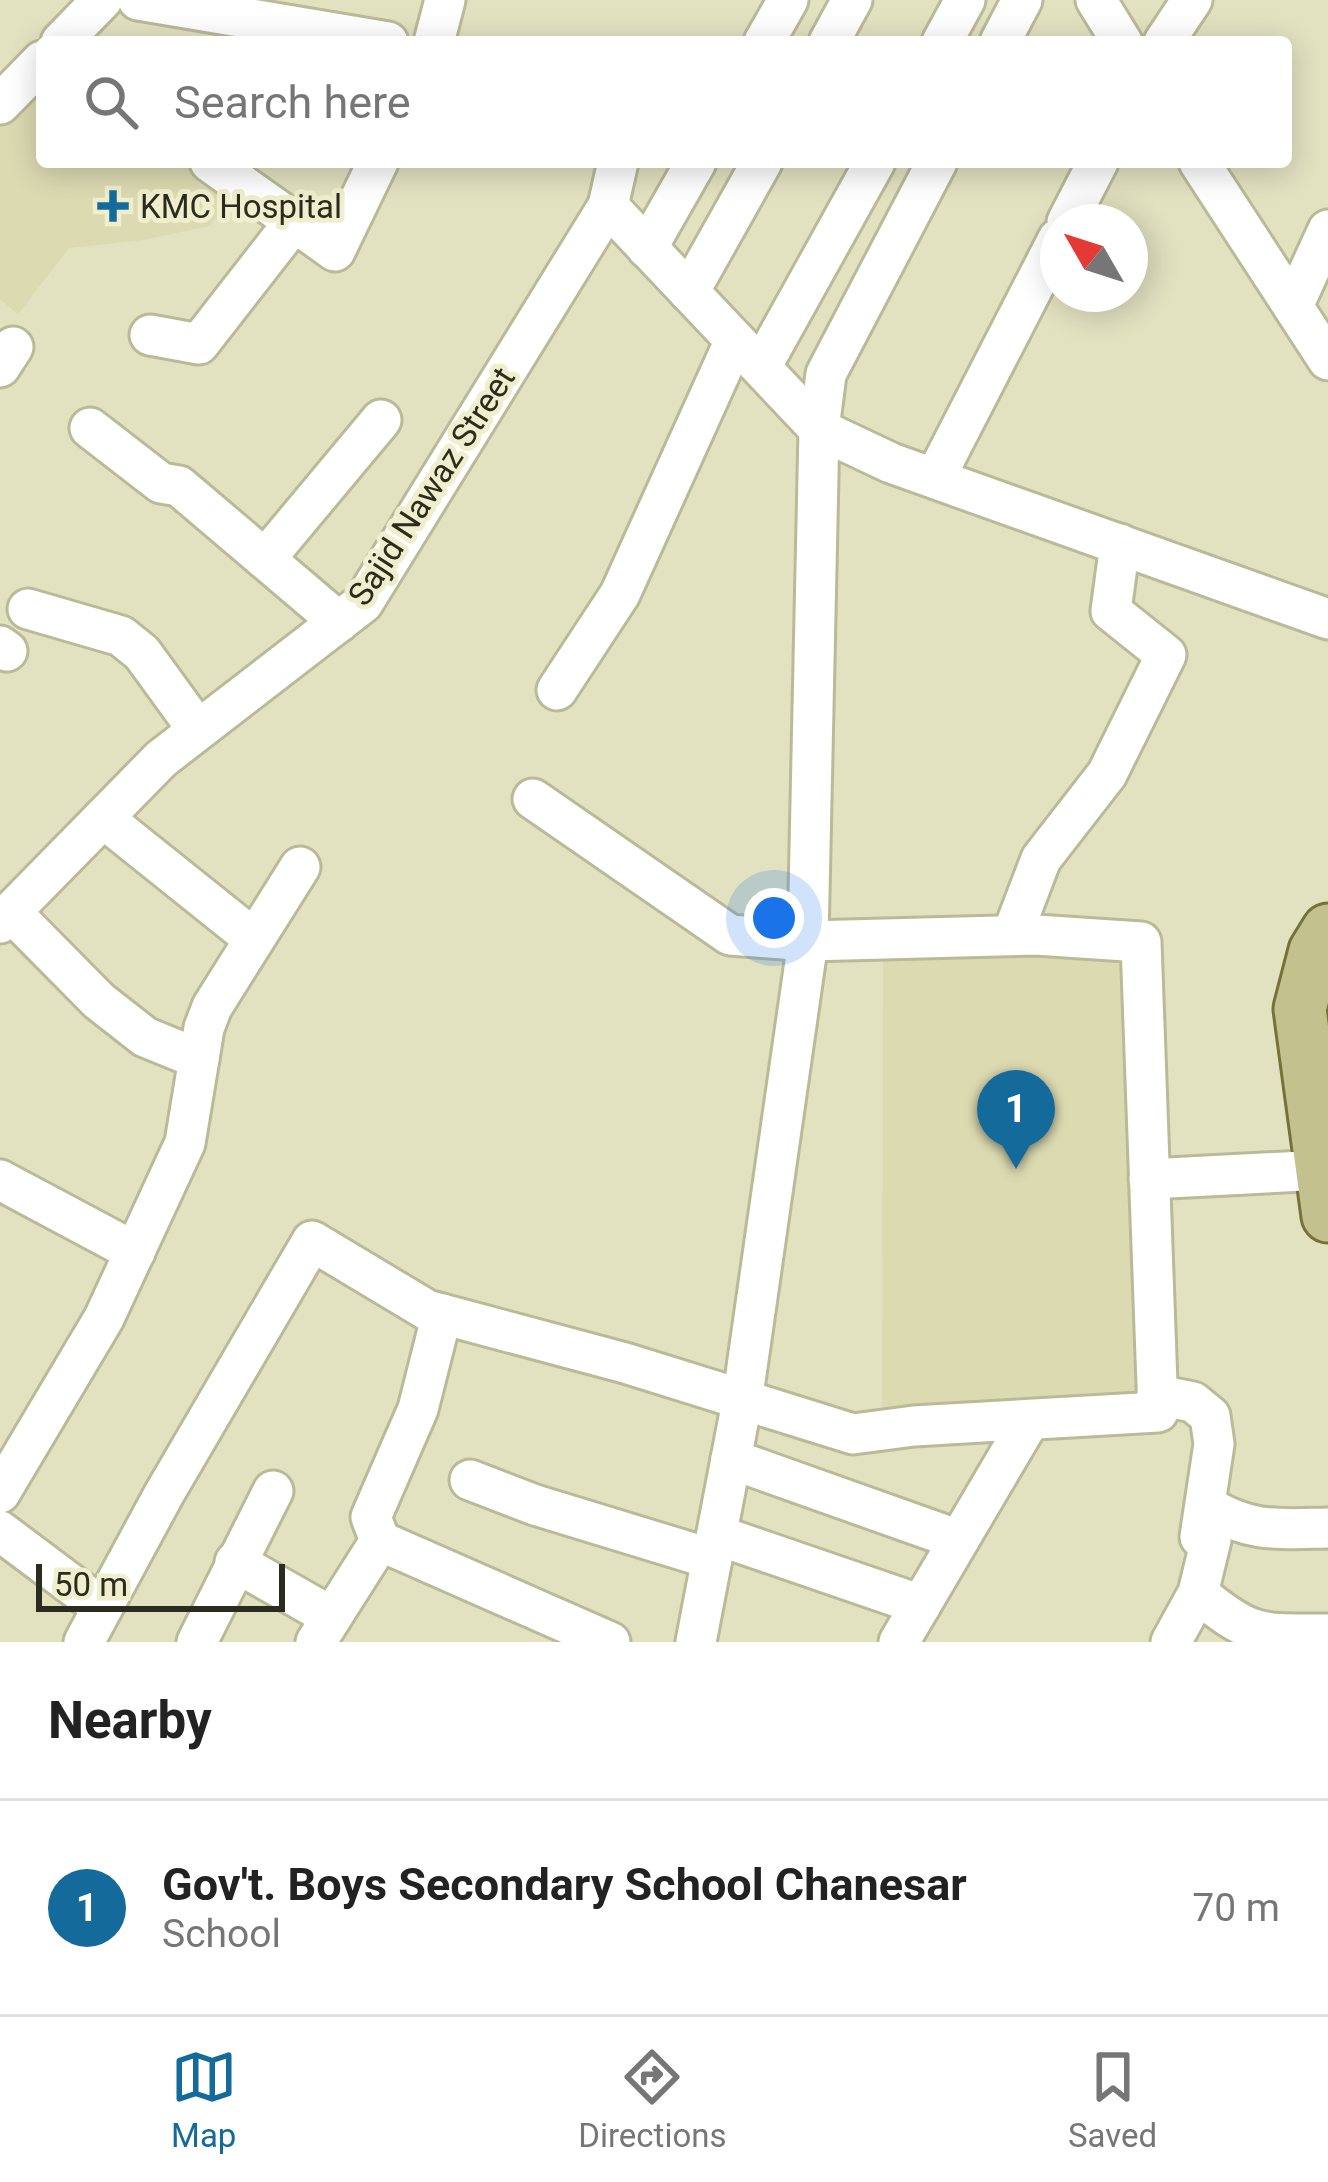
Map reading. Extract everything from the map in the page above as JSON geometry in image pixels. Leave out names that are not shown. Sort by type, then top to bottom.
[{"type":"main road","points":[[1325,1193],[1300,1009],[1316,951],[1328,929]]},
{"type":"street","points":[[67,36],[102,0]]},
{"type":"street","points":[[138,0],[352,36]]},
{"type":"street","points":[[436,36],[445,0]]},
{"type":"street","points":[[767,36],[788,0]]},
{"type":"street","points":[[832,36],[852,0]]},
{"type":"street","points":[[945,36],[965,0]]},
{"type":"street","points":[[1003,36],[1022,0]]},
{"type":"street","points":[[1096,0],[1118,36]]},
{"type":"street","points":[[1168,36],[1192,0]]},
{"type":"street","points":[[0,104],[36,67]]},
{"type":"street","points":[[218,168],[335,251],[375,168]]},
{"type":"street","name":"Sajid Nawaz Street","points":[[5,918],[161,759],[363,603],[608,206],[617,168]]},
{"type":"street","points":[[647,248],[693,168]]},
{"type":"street","points":[[689,292],[759,168]]},
{"type":"street","points":[[557,690],[620,594],[748,353],[871,168]]},
{"type":"street","points":[[705,1640],[714,1546],[742,1402],[808,941],[819,429],[826,374],[934,168]]},
{"type":"street","points":[[1076,204],[1095,168]]},
{"type":"street","points":[[1203,168],[1328,360]]},
{"type":"street","points":[[608,206],[819,429],[935,478],[1328,619]]},
{"type":"street","points":[[150,334],[199,344],[294,222]]},
{"type":"street","points":[[1294,306],[1328,230]]},
{"type":"street","points":[[935,478],[1040,274]]},
{"type":"street","points":[[265,559],[381,420]]},
{"type":"street","points":[[90,428],[161,483],[179,486],[339,622]]},
{"type":"street","points":[[1012,935],[1041,859],[1107,775],[1166,655],[1111,611],[1120,544]]},
{"type":"street","points":[[28,609],[121,635],[142,652],[198,730]]},
{"type":"street","points":[[0,1531],[92,1624],[312,1241],[427,1310],[625,1363],[853,1434],[1157,1412],[1142,942],[1012,935],[808,941],[730,934],[532,799]]},
{"type":"street","points":[[104,818],[254,939]]},
{"type":"street","points":[[0,1493],[104,1318],[185,1143],[212,1007],[300,867]]},
{"type":"street","points":[[5,918],[145,1036],[199,1059]]},
{"type":"street","points":[[1150,1179],[1325,1193]]},
{"type":"street","points":[[0,1180],[134,1252]]},
{"type":"street","points":[[442,1314],[418,1408],[371,1517],[380,1541],[610,1642]]},
{"type":"street","points":[[1157,1395],[1193,1402],[1210,1416],[1214,1444],[1200,1537],[1211,1540],[1198,1593],[1171,1642]]},
{"type":"street","points":[[899,1642],[1029,1421]]},
{"type":"street","points":[[731,1459],[959,1540]]},
{"type":"street","points":[[470,1480],[535,1504],[714,1546],[921,1605]]},
{"type":"street","points":[[197,1642],[273,1491]]},
{"type":"street","points":[[1207,1506],[1236,1524],[1328,1528]]},
{"type":"street","points":[[235,1562],[324,1629],[380,1541]]},
{"type":"street","points":[[1198,1593],[1233,1623],[1265,1635],[1328,1634]]},
{"type":"shaded area","name":"KMC Hospital","points":[[36,67],[36,168],[218,168],[243,186],[209,226],[69,248],[18,314],[0,299],[0,104]]},
{"type":"shaded area","points":[[883,939],[1141,942],[1158,1412],[882,1430]]},
{"type":"place","name":"KMC Hospital","points":[[113,206]]},
{"type":"place","name":"Gov't. Boys Secondary School Chanesar","points":[[1016,1169]]}]
